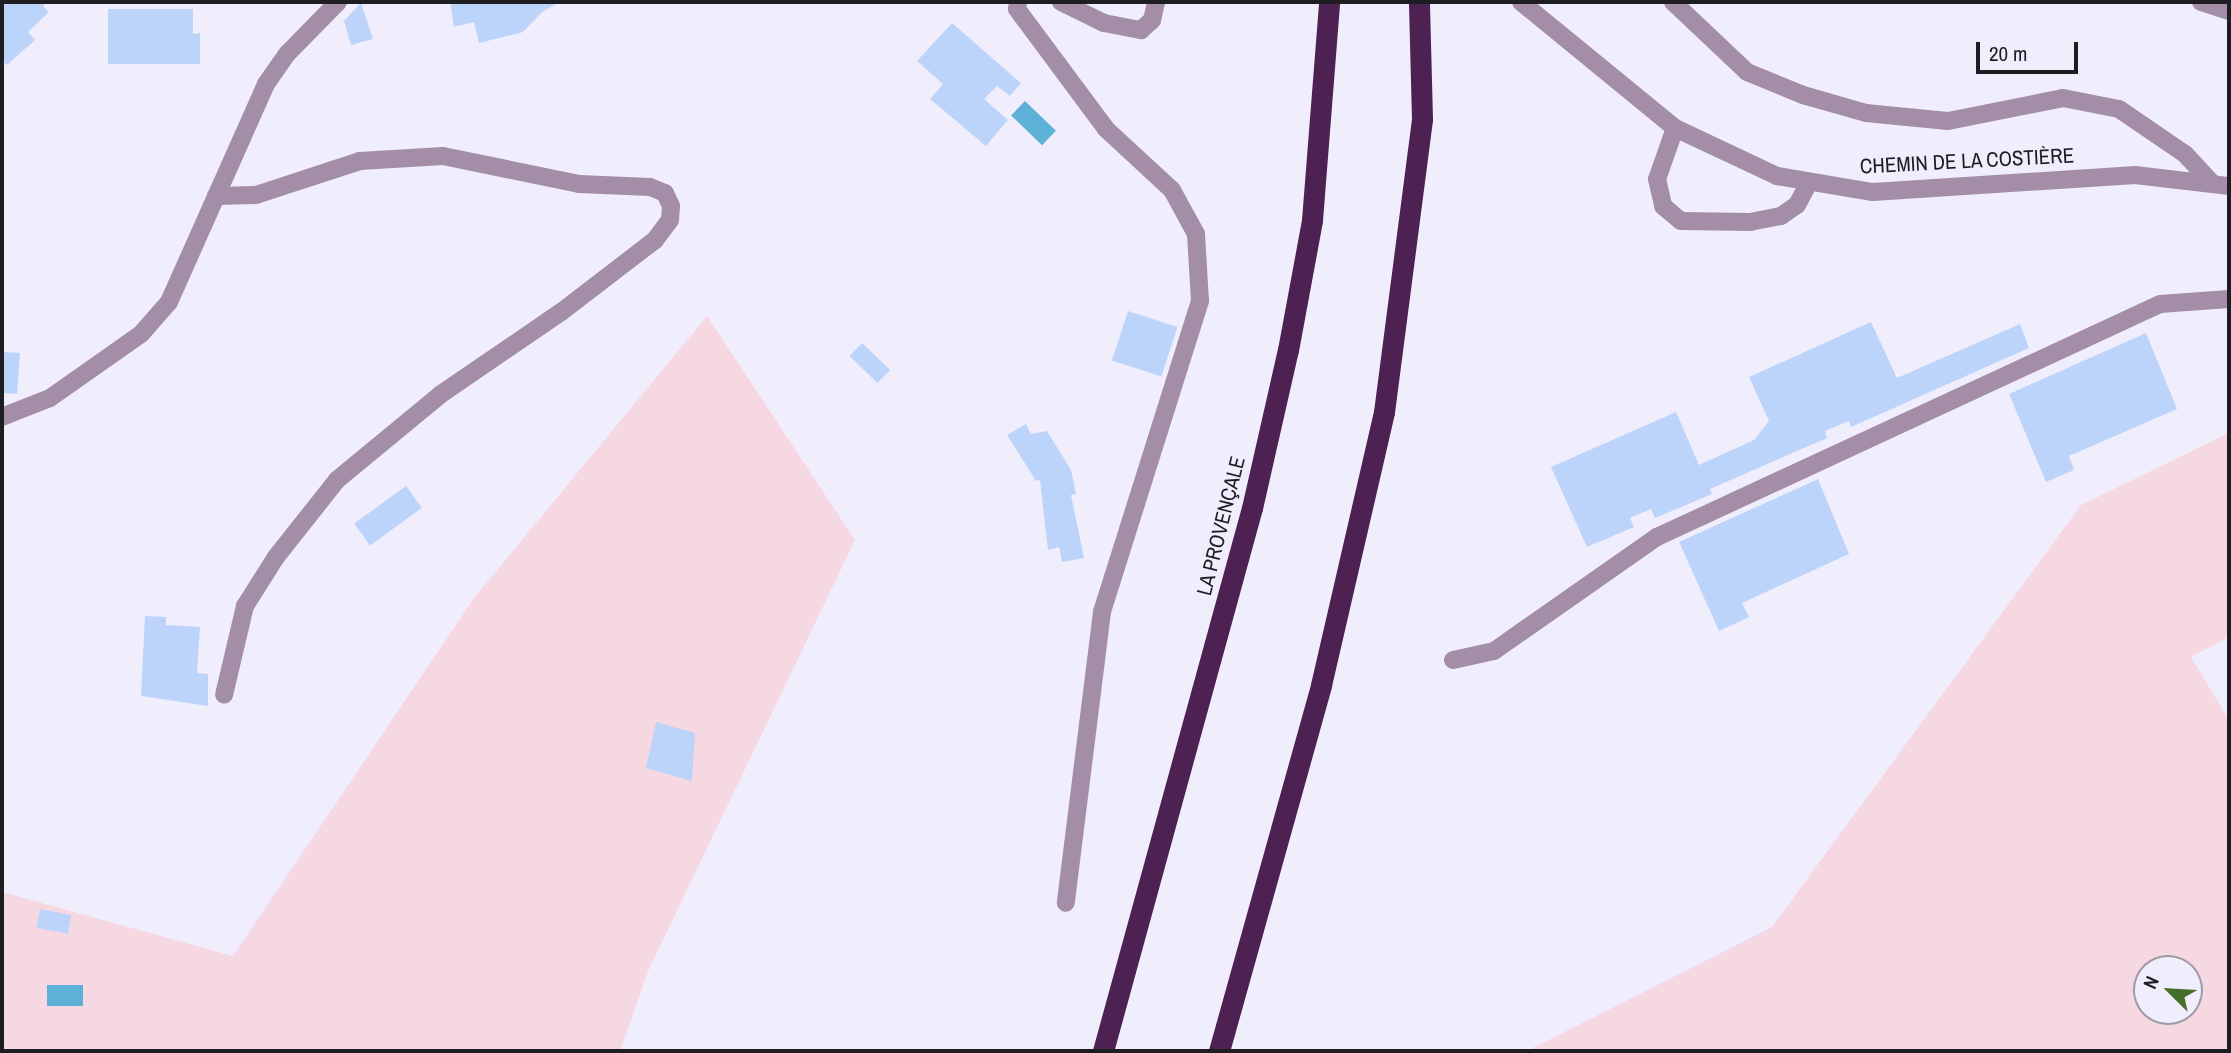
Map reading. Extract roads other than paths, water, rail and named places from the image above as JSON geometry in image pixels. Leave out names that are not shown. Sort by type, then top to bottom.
[{"type":"highway","name":"LA PROVENÇALE","points":[[1103,1051],[1252,509],[1312,220],[1329,2]]},
{"type":"highway","points":[[1219,1051],[1321,685],[1363,520],[1407,257],[1422,119],[1419,2]]},
{"type":"street","points":[[2,417],[50,398],[141,334],[183,279],[216,196],[266,84],[287,54],[338,2]]},
{"type":"street","points":[[1018,2],[1017,9],[1106,129],[1172,190],[1196,234],[1198,261],[1200,301],[1102,612],[1066,903]]},
{"type":"street","points":[[1060,2],[1104,23],[1141,30],[1152,20],[1156,2]]},
{"type":"street","name":"CHEMIN DE LA COSTIÈRE","points":[[1521,2],[1675,128],[1740,162],[1808,184],[1873,192],[2103,176],[2229,186]]},
{"type":"street","points":[[1673,2],[1747,72],[1803,95],[1866,113],[1948,121],[2063,98],[2119,109],[2185,154],[2211,183]]},
{"type":"street","points":[[2201,2],[2229,10]]},
{"type":"street","points":[[1675,128],[1657,179],[1662,206],[1681,221],[1750,222],[1781,216],[1797,205],[1808,184]]},
{"type":"street","points":[[216,196],[256,195],[360,161],[443,156],[579,184],[650,187],[666,193],[671,206],[670,220],[655,240],[407,420],[337,480],[276,556],[245,606],[224,695]]},
{"type":"street","points":[[1452,660],[1494,651],[1657,537],[1695,519],[2160,304],[2229,299]]},
{"type":"water","points":[[1025,101],[1056,131],[1042,145],[1011,115]]},
{"type":"water","points":[[47,985],[83,985],[83,1006],[47,1006]]}]
